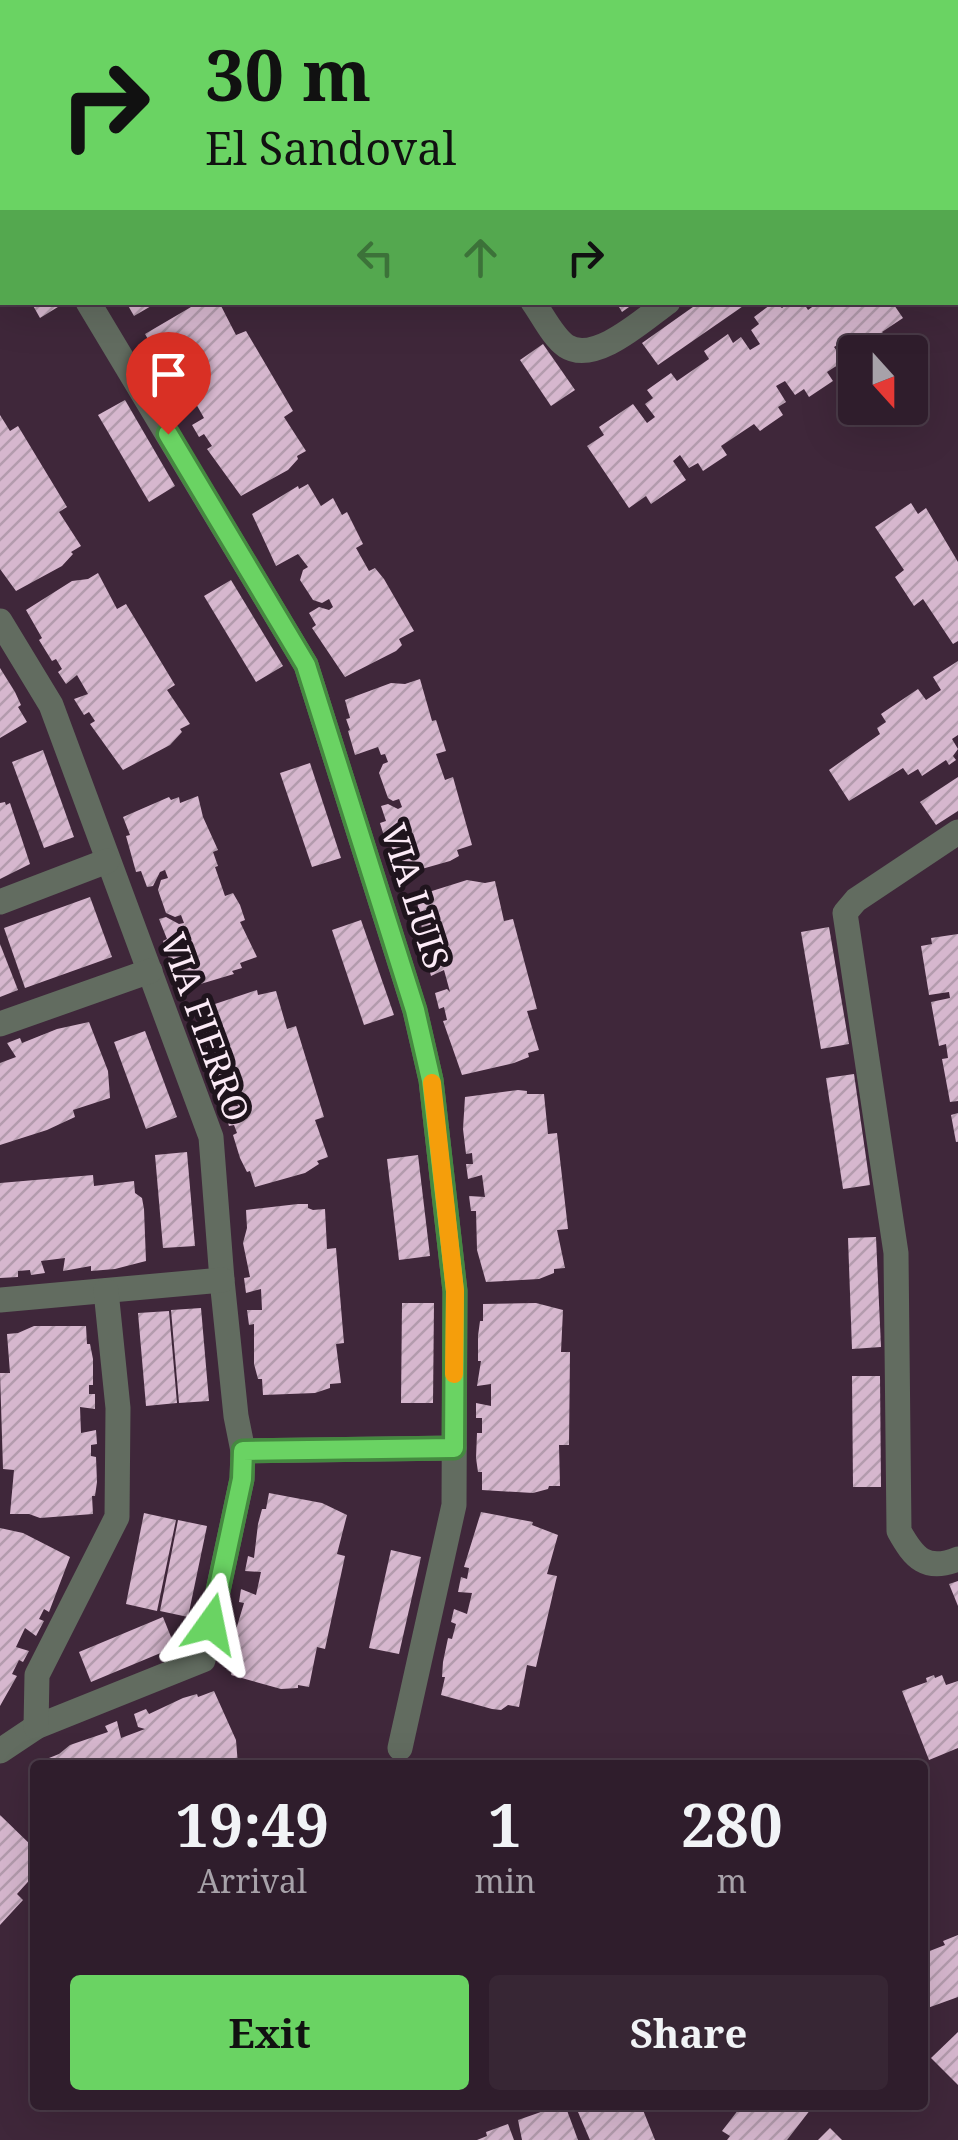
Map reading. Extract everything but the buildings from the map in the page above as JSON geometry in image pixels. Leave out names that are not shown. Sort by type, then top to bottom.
[{"type":"street","name":"VIA LUIS","points":[[90,305],[306,665],[415,1010],[431,1080],[455,1291],[454,1504],[400,1748]]},
{"type":"street","points":[[535,305],[562,344],[578,352],[602,348],[664,305]]},
{"type":"street","name":"VIA FIERRO","points":[[0,621],[52,705],[211,1137],[222,1280],[243,1451],[242,1479],[203,1660],[36,1727]]},
{"type":"street","points":[[958,832],[856,900],[845,913],[896,1253],[898,1531],[912,1554],[927,1563],[947,1564],[958,1559]]},
{"type":"street","points":[[0,902],[107,861]]},
{"type":"street","points":[[0,1024],[150,971]]},
{"type":"street","points":[[0,1300],[222,1280]]},
{"type":"street","points":[[0,1750],[36,1727],[37,1676],[117,1517],[118,1408],[106,1291]]},
{"type":"street","points":[[243,1451],[454,1448]]},
{"type":"slow traffic","points":[[432,1083],[455,1291],[454,1374]]},
{"type":"route","points":[[168,434],[306,665],[415,1010],[431,1080],[455,1291],[454,1448],[243,1451],[242,1479],[211,1624]]}]
